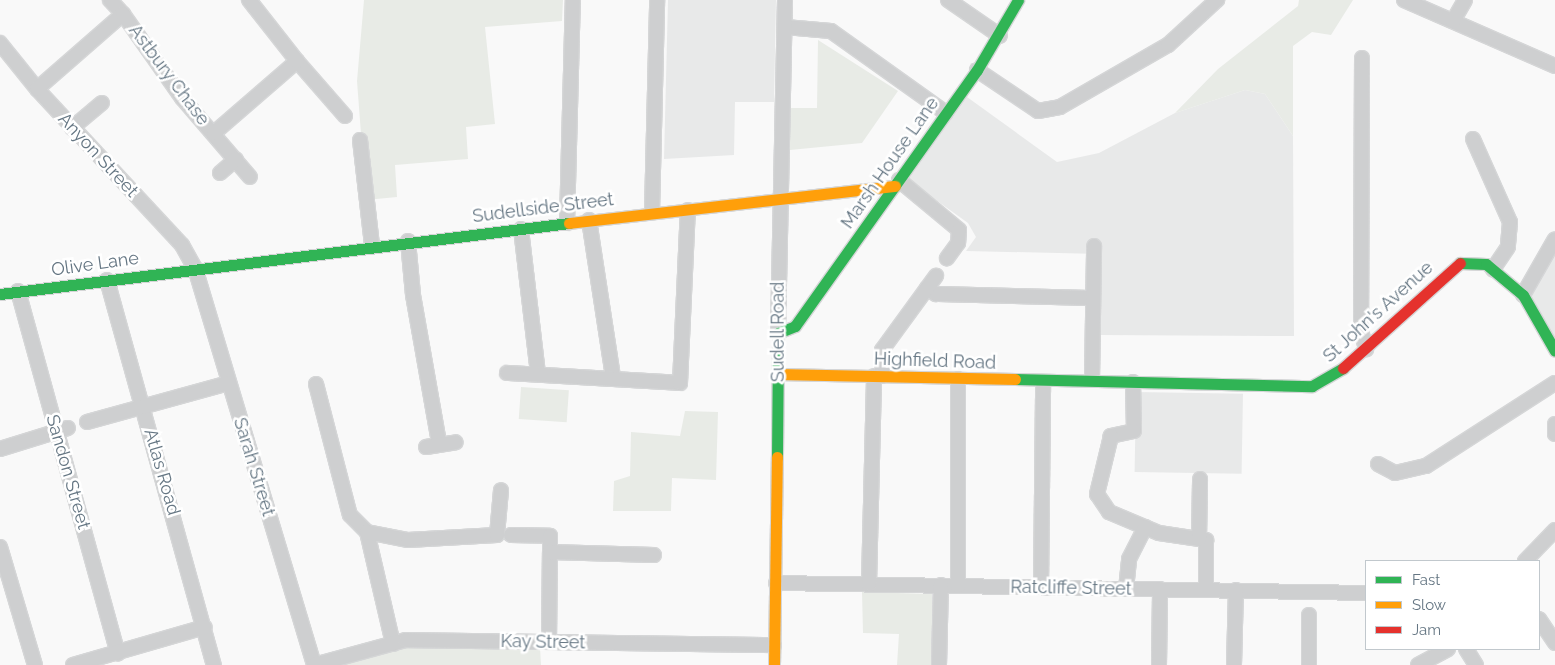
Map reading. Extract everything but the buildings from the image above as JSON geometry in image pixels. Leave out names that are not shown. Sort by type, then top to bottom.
[{"type":"street","points":[[110,0],[123,14]]},
{"type":"street","points":[[567,223],[573,0]]},
{"type":"street","points":[[652,212],[657,0]]},
{"type":"street","name":"Sudell Road","points":[[774,665],[780,199],[785,0]]},
{"type":"street","points":[[948,0],[1000,36]]},
{"type":"street","name":"Marsh House Lane","points":[[778,333],[795,326],[977,70],[1000,36],[1018,0]]},
{"type":"street","points":[[977,70],[1038,111],[1060,108],[1168,45],[1217,0]]},
{"type":"street","points":[[1404,0],[1555,66]]},
{"type":"street","points":[[1453,21],[1465,0]]},
{"type":"street","points":[[255,2],[297,61],[345,116]]},
{"type":"street","name":"Astbury Chase","points":[[37,89],[123,14],[182,98],[250,177]]},
{"type":"street","points":[[785,27],[831,31],[946,113]]},
{"type":"street","name":"Anyon Street","points":[[0,43],[37,89],[182,246],[195,268]]},
{"type":"street","points":[[1362,58],[1361,331],[1366,349]]},
{"type":"street","points":[[214,133],[297,61]]},
{"type":"street","points":[[72,128],[102,103]]},
{"type":"street","points":[[1473,139],[1510,222],[1508,246],[1492,269]]},
{"type":"street","points":[[360,140],[372,245]]},
{"type":"street","points":[[220,173],[236,159]]},
{"type":"street","points":[[897,183],[959,230],[958,243],[947,258]]},
{"type":"street","name":"Sudellside Street","points":[[195,268],[372,245],[780,199],[897,183]]},
{"type":"street","points":[[507,372],[613,377],[680,383],[688,210]]},
{"type":"street","points":[[589,220],[613,377]]},
{"type":"street","points":[[521,228],[538,374]]},
{"type":"street","points":[[1523,296],[1555,239]]},
{"type":"street","points":[[408,241],[414,302],[439,442]]},
{"type":"street","points":[[1092,380],[1094,246]]},
{"type":"street","name":"St John's Avenue","points":[[1092,380],[1312,386],[1347,366],[1456,265],[1474,260],[1492,269],[1523,296],[1555,351]]},
{"type":"street","name":"Olive Lane","points":[[0,294],[195,268]]},
{"type":"street","name":"Sarah Street","points":[[195,268],[314,665]]},
{"type":"street","points":[[869,584],[878,376],[882,350],[936,276]]},
{"type":"street","name":"Atlas Road","points":[[107,280],[205,627],[214,665]]},
{"type":"street","points":[[927,288],[936,294],[1092,298]]},
{"type":"street","name":"Sandon Street","points":[[18,291],[62,430],[118,653]]},
{"type":"street","name":"Highfield Road","points":[[778,374],[1043,383],[1092,380]]},
{"type":"street","points":[[958,379],[958,586]]},
{"type":"street","points":[[1133,382],[1134,431],[1110,436],[1096,494],[1109,512],[1145,527],[1206,540],[1206,590]]},
{"type":"street","points":[[87,422],[142,404],[229,383]]},
{"type":"street","points":[[1041,587],[1043,383]]},
{"type":"street","points":[[316,384],[350,515],[367,532],[393,644]]},
{"type":"street","points":[[1378,464],[1395,473],[1426,466],[1555,384]]},
{"type":"street","points":[[1555,424],[1555,434]]},
{"type":"street","points":[[0,449],[62,430]]},
{"type":"street","points":[[426,447],[439,442],[456,442]]},
{"type":"street","points":[[1199,539],[1200,479]]},
{"type":"street","points":[[367,532],[408,540],[497,535],[501,490]]},
{"type":"street","points":[[1126,589],[1129,559],[1145,527]]},
{"type":"street","points":[[1526,560],[1555,530]]},
{"type":"street","points":[[511,535],[550,536],[548,642]]},
{"type":"street","points":[[0,546],[35,665]]},
{"type":"street","points":[[550,552],[654,555]]},
{"type":"street","name":"Ratcliffe Street","points":[[776,583],[1365,593]]},
{"type":"street","points":[[939,665],[941,585]]},
{"type":"street","points":[[1159,665],[1160,589]]},
{"type":"street","points":[[1234,665],[1236,590]]},
{"type":"street","points":[[1309,615],[1309,665]]},
{"type":"street","points":[[1540,620],[1555,643]]},
{"type":"street","points":[[73,665],[205,627]]},
{"type":"street","name":"Kay Street","points":[[314,665],[406,640],[774,645]]},
{"type":"street","points":[[1418,665],[1446,650]]},
{"type":"street","points":[[1467,650],[1476,665]]},
{"type":"shaded area","points":[[364,0],[563,0],[562,21],[485,27],[495,124],[466,127],[468,159],[395,165],[397,197],[366,200],[357,81]]},
{"type":"shaded area","points":[[668,0],[776,0],[774,102],[735,102],[734,155],[664,159]]},
{"type":"shaded area","points":[[1299,0],[1353,0],[1331,35],[1312,32],[1293,46],[1293,136],[1265,94],[1245,90],[1175,113],[1218,69],[1298,6]]},
{"type":"shaded area","points":[[818,40],[898,91],[862,143],[790,150],[790,108],[817,108]]},
{"type":"shaded area","points":[[1245,90],[1265,94],[1293,136],[1294,336],[1098,335],[1100,254],[966,251],[976,237],[968,223],[908,180],[967,97],[1057,162],[1099,153],[1175,113]]},
{"type":"shaded area","points":[[1555,239],[1555,351],[1523,295]]},
{"type":"shaded area","points":[[521,387],[569,390],[567,422],[519,419]]},
{"type":"shaded area","points":[[1136,392],[1243,394],[1242,474],[1135,472]]},
{"type":"shaded area","points":[[685,411],[718,412],[716,480],[672,478],[671,511],[613,511],[614,481],[630,476],[631,432],[680,436]]},
{"type":"shaded area","points":[[862,592],[932,594],[932,665],[897,665],[899,634],[863,633]]},
{"type":"shaded area","points":[[406,640],[540,648],[541,665],[328,665]]},
{"type":"traffic: fast","points":[[777,457],[778,333],[795,326],[977,70],[1018,0]]},
{"type":"traffic: fast","points":[[0,294],[569,223]]},
{"type":"traffic: fast","points":[[1460,263],[1486,264],[1523,295],[1555,351]]},
{"type":"traffic: fast","points":[[1015,379],[1312,386],[1343,368]]},
{"type":"traffic: slow","points":[[569,223],[895,186]]},
{"type":"traffic: slow","points":[[778,374],[1015,379]]},
{"type":"traffic: slow","points":[[774,665],[777,457]]},
{"type":"traffic: jam","points":[[1343,368],[1460,263]]}]
